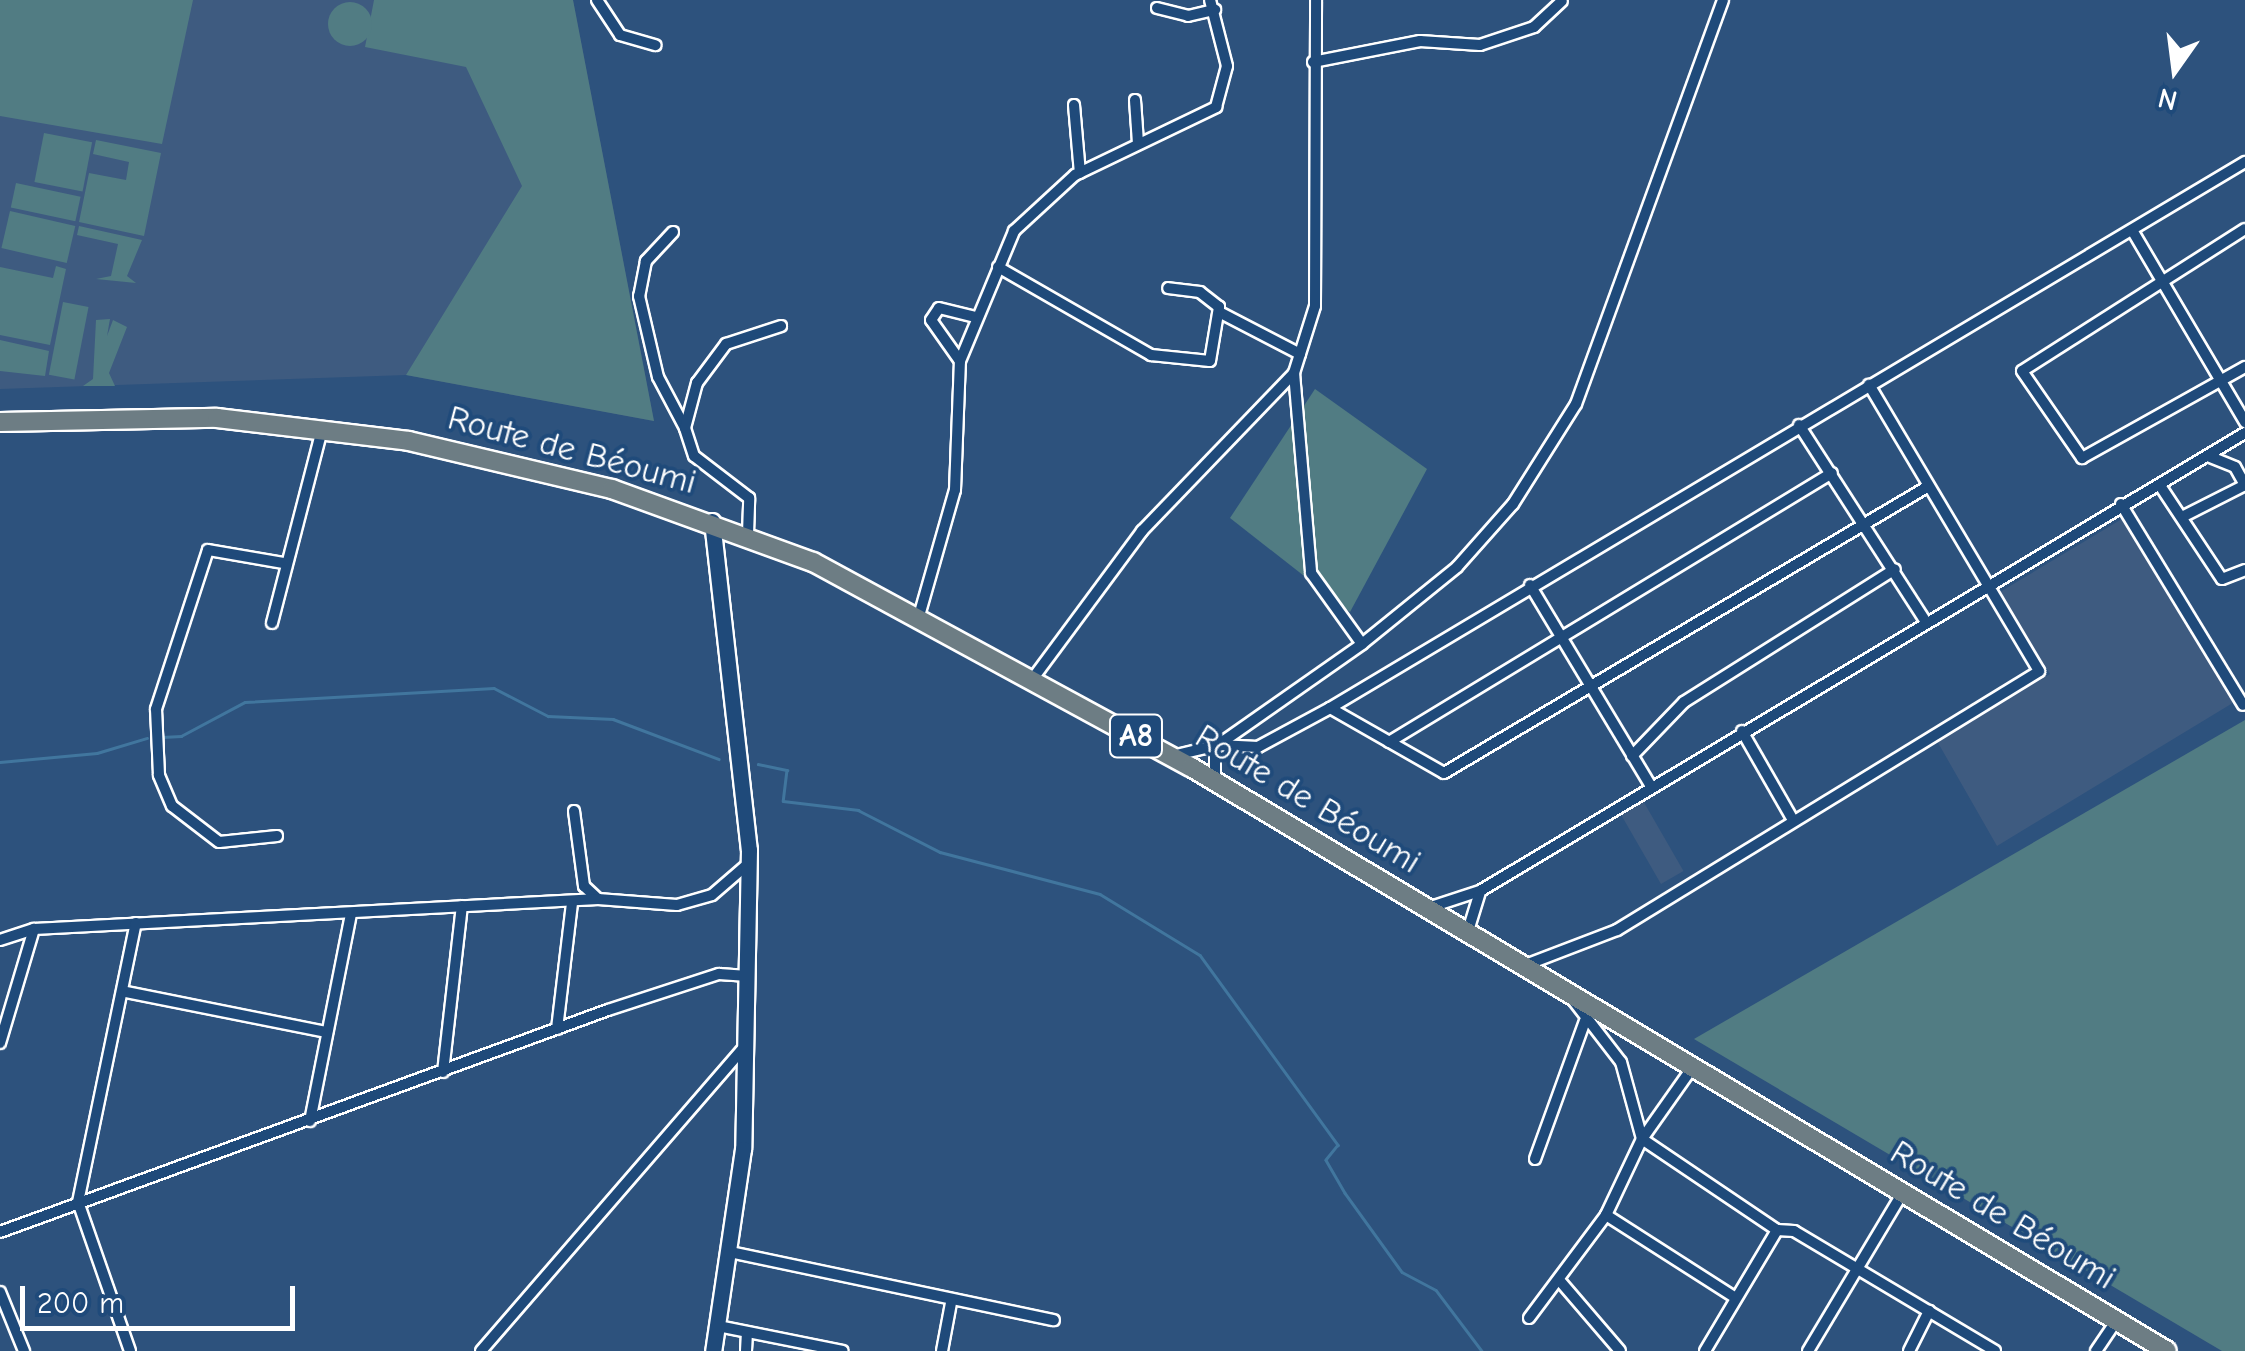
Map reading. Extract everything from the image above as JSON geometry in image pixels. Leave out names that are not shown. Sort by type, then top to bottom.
[{"type":"main road","name":"Route de Béoumi","points":[[0,422],[218,418],[322,429],[516,464],[748,534],[919,616],[1034,677],[1468,931],[2164,1350]]},
{"type":"main road","points":[[712,521],[749,863],[746,1045],[730,1252],[713,1351]]},
{"type":"street","points":[[597,0],[620,35],[656,45]]},
{"type":"street","points":[[1316,0],[1313,62],[1317,271],[1294,374],[1311,573],[1362,644]]},
{"type":"street","points":[[1216,745],[1362,644],[1456,568],[1512,504],[1576,404],[1723,0]]},
{"type":"street","points":[[1313,62],[1420,41],[1480,45],[1534,27],[1562,1]]},
{"type":"street","points":[[919,616],[956,490],[960,361],[974,317],[1025,214],[1080,174],[1221,99],[1227,66],[1212,5],[1188,16],[1157,8]]},
{"type":"street","points":[[1135,100],[1138,143]]},
{"type":"street","points":[[1074,105],[1080,174]]},
{"type":"street","points":[[1170,756],[1216,745],[1258,748],[2245,162]]},
{"type":"street","points":[[2245,229],[2025,363],[2026,379],[2082,458],[2245,367]]},
{"type":"street","points":[[2132,230],[2164,278],[2245,422]]},
{"type":"street","points":[[672,232],[646,261],[639,296],[658,377],[685,428],[694,456],[749,498],[748,534]]},
{"type":"street","points":[[998,266],[1079,320],[1195,364],[1216,353],[1221,313]]},
{"type":"street","points":[[1168,288],[1200,292],[1221,313],[1300,354]]},
{"type":"street","points":[[960,361],[932,320],[946,308],[974,317]]},
{"type":"street","points":[[685,428],[696,382],[726,344],[781,326]]},
{"type":"street","points":[[1034,677],[1142,531],[1294,374]]},
{"type":"street","points":[[1523,966],[1617,930],[2039,671],[1869,385]]},
{"type":"street","points":[[1799,426],[1868,522],[1926,622]]},
{"type":"street","points":[[272,623],[283,563],[322,429]]},
{"type":"street","points":[[1428,908],[1480,891],[2121,504],[2161,487],[2245,432]]},
{"type":"street","points":[[2182,517],[2245,485],[2235,467],[2208,456]]},
{"type":"street","points":[[1388,742],[1832,473]]},
{"type":"street","points":[[1330,708],[1444,773],[1928,487]]},
{"type":"street","points":[[2161,487],[2222,579],[2245,570]]},
{"type":"street","points":[[2121,504],[2243,705]]},
{"type":"street","points":[[277,836],[220,842],[172,806],[159,775],[156,708],[208,550],[283,563]]},
{"type":"street","points":[[1632,756],[1684,702],[1895,569]]},
{"type":"street","points":[[1530,585],[1650,785]]},
{"type":"street","points":[[1742,731],[1793,820]]},
{"type":"street","points":[[1215,782],[1216,745]]},
{"type":"street","points":[[574,811],[584,886],[598,899]]},
{"type":"street","points":[[0,940],[34,929],[136,923],[598,899],[678,904],[712,895],[749,863]]},
{"type":"street","points":[[1468,931],[1480,891]]},
{"type":"street","points":[[557,1030],[572,903]]},
{"type":"street","points":[[443,1072],[462,906]]},
{"type":"street","points":[[310,1122],[351,914]]},
{"type":"street","points":[[130,1351],[78,1202],[126,992],[136,923]]},
{"type":"street","points":[[0,1043],[34,929]]},
{"type":"street","points":[[0,1232],[719,974],[748,976]]},
{"type":"street","points":[[126,992],[328,1032]]},
{"type":"street","points":[[1570,995],[1585,1021],[1622,1062],[1642,1139],[1777,1230],[1856,1267],[1995,1351]]},
{"type":"street","points":[[1536,1159],[1585,1021]]},
{"type":"street","points":[[481,1351],[746,1045]]},
{"type":"street","points":[[1529,1318],[1560,1282],[1606,1215],[1642,1139],[1692,1068]]},
{"type":"street","points":[[1808,1351],[1903,1192]]},
{"type":"street","points":[[1606,1215],[1734,1297]]},
{"type":"street","points":[[1705,1351],[1777,1230]]},
{"type":"street","points":[[730,1252],[951,1303],[1054,1320]]},
{"type":"street","points":[[1560,1282],[1620,1351]]},
{"type":"street","points":[[0,1292],[24,1351]]},
{"type":"street","points":[[942,1351],[951,1303]]},
{"type":"street","points":[[1909,1351],[1929,1311]]},
{"type":"street","points":[[2096,1351],[2116,1321]]},
{"type":"street","points":[[718,1326],[843,1351]]},
{"type":"street","points":[[746,1351],[747,1332]]},
{"type":"street","points":[[770,1351],[771,1337]]},
{"type":"shaded area","points":[[0,0],[573,0],[654,421],[406,375],[0,389]]},
{"type":"shaded area","points":[[2127,516],[2236,701],[1997,846],[1937,741],[2050,674],[2000,592]]},
{"type":"shaded area","points":[[1642,799],[1684,871],[1661,884],[1619,812]]},
{"type":"green space","points":[[0,0],[193,0],[162,144],[0,116]]},
{"type":"green space","points":[[374,0],[573,0],[654,421],[406,375],[522,186],[466,67],[365,47]]},
{"type":"green space","points":[[350,2],[365,9],[372,24],[365,39],[350,46],[335,39],[328,24],[335,9]]},
{"type":"green space","points":[[44,133],[92,142],[83,191],[34,182]]},
{"type":"green space","points":[[96,140],[161,153],[144,236],[79,222],[89,173],[126,180],[129,162],[93,154]]},
{"type":"green space","points":[[16,183],[81,197],[75,221],[11,207]]},
{"type":"green space","points":[[10,211],[75,226],[67,263],[1,248]]},
{"type":"green space","points":[[79,226],[142,240],[127,276],[136,283],[96,279],[111,276],[118,244],[77,235]]},
{"type":"green space","points":[[56,266],[66,269],[50,345],[0,335],[0,267],[53,278]]},
{"type":"green space","points":[[63,302],[89,307],[74,380],[49,375]]},
{"type":"green space","points":[[110,319],[107,336],[113,320],[127,327],[109,373],[115,386],[83,386],[93,379],[96,320]]},
{"type":"green space","points":[[0,340],[49,351],[45,376],[0,371]]},
{"type":"green space","points":[[1315,389],[1427,469],[1350,612],[1230,518]]},
{"type":"green space","points":[[2245,720],[2245,1351],[2222,1351],[1694,1039]]},
{"type":"waterway","points":[[162,737],[181,736],[245,702],[494,688],[548,716],[613,719],[719,759]]},
{"type":"waterway","points":[[0,762],[97,753],[147,738]]},
{"type":"waterway","points":[[758,764],[787,770],[783,801],[858,810],[940,852],[1100,894],[1200,955],[1338,1145],[1326,1160],[1345,1193],[1402,1272],[1436,1290],[1482,1351]]}]
